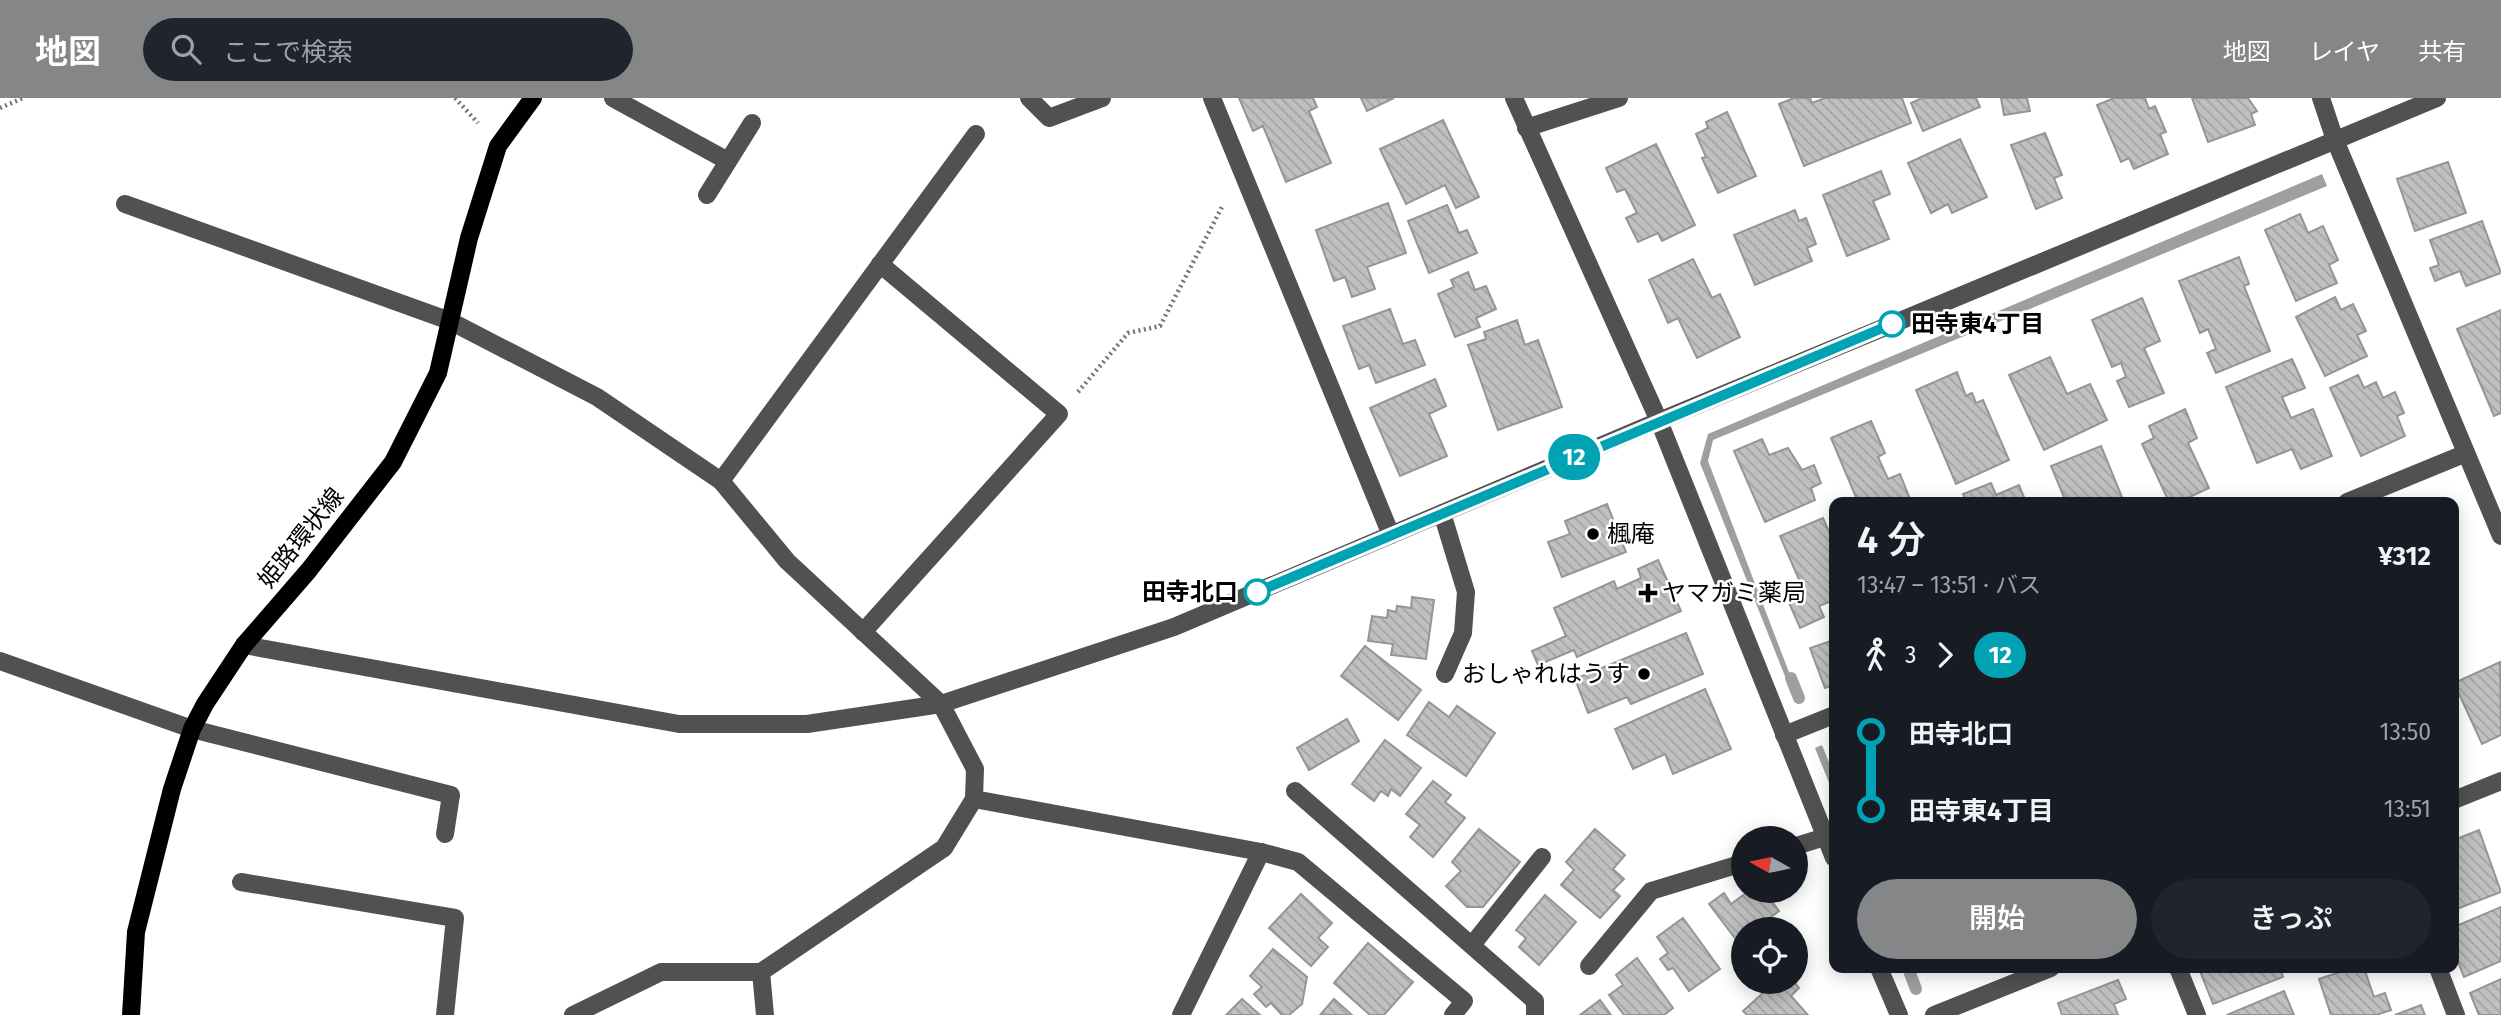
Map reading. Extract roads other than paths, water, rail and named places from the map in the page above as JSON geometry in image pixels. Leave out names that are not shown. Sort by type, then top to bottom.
[{"type":"main road","name":"姫路環状線","points":[[131,1015],[136,932],[172,789],[192,729],[205,704],[244,645],[309,570],[393,462],[438,373],[469,237],[498,145],[533,98]]},
{"type":"street","points":[[613,98],[726,160]]},
{"type":"street","points":[[1029,98],[1049,118],[1102,98]]},
{"type":"street","points":[[1212,98],[1391,535]]},
{"type":"street","points":[[1514,98],[1659,421],[1829,846]]},
{"type":"street","points":[[1526,128],[1619,98]]},
{"type":"street","points":[[2321,98],[2334,140],[2464,454],[2501,536]]},
{"type":"street","points":[[244,645],[679,724],[807,724],[941,704],[1174,627],[1659,421],[2437,98]]},
{"type":"street","points":[[707,195],[726,160],[752,123]]},
{"type":"street","points":[[721,481],[976,134]]},
{"type":"street","points":[[125,204],[450,321],[597,397],[721,481],[787,561],[941,704],[975,769],[974,799],[944,848],[761,972],[661,972],[573,1015]]},
{"type":"street","points":[[863,632],[1059,414],[880,264]]},
{"type":"street","points":[[2359,497],[2464,454]]},
{"type":"street","points":[[1441,513],[1466,592],[1463,633],[1445,674]]},
{"type":"street","points":[[0,662],[192,729],[451,795],[445,834]]},
{"type":"street","points":[[1784,736],[1829,717]]},
{"type":"street","points":[[2459,798],[2501,781]]},
{"type":"street","points":[[1295,791],[1535,1001],[1535,1015]]},
{"type":"street","points":[[974,799],[1261,852],[1298,862],[1464,1001],[1453,1015]]},
{"type":"street","points":[[1808,842],[1825,837]]},
{"type":"street","points":[[1181,1015],[1261,852]]},
{"type":"street","points":[[1472,945],[1542,857]]},
{"type":"street","points":[[1589,966],[1651,891],[1731,867]]},
{"type":"street","points":[[241,882],[455,918],[445,1015]]},
{"type":"street","points":[[761,972],[765,1015]]},
{"type":"street","points":[[1881,973],[1899,1015]]},
{"type":"street","points":[[1934,1015],[2039,973]]},
{"type":"street","points":[[2180,973],[2197,1015]]},
{"type":"street","points":[[2440,973],[2456,1015]]},
{"type":"waterway","points":[[1791,678],[1799,698]]},
{"type":"waterway","points":[[1910,973],[1916,989]]},
{"type":"place","name":"田寺東4丁目","points":[[1892,324]]},
{"type":"place","name":"楓庵","points":[[1593,534]]},
{"type":"place","name":"田寺北口","points":[[1257,592]]},
{"type":"place","name":"ヤマガミ薬局","points":[[1648,593]]},
{"type":"place","name":"おしゃれはうす","points":[[1644,674]]}]
